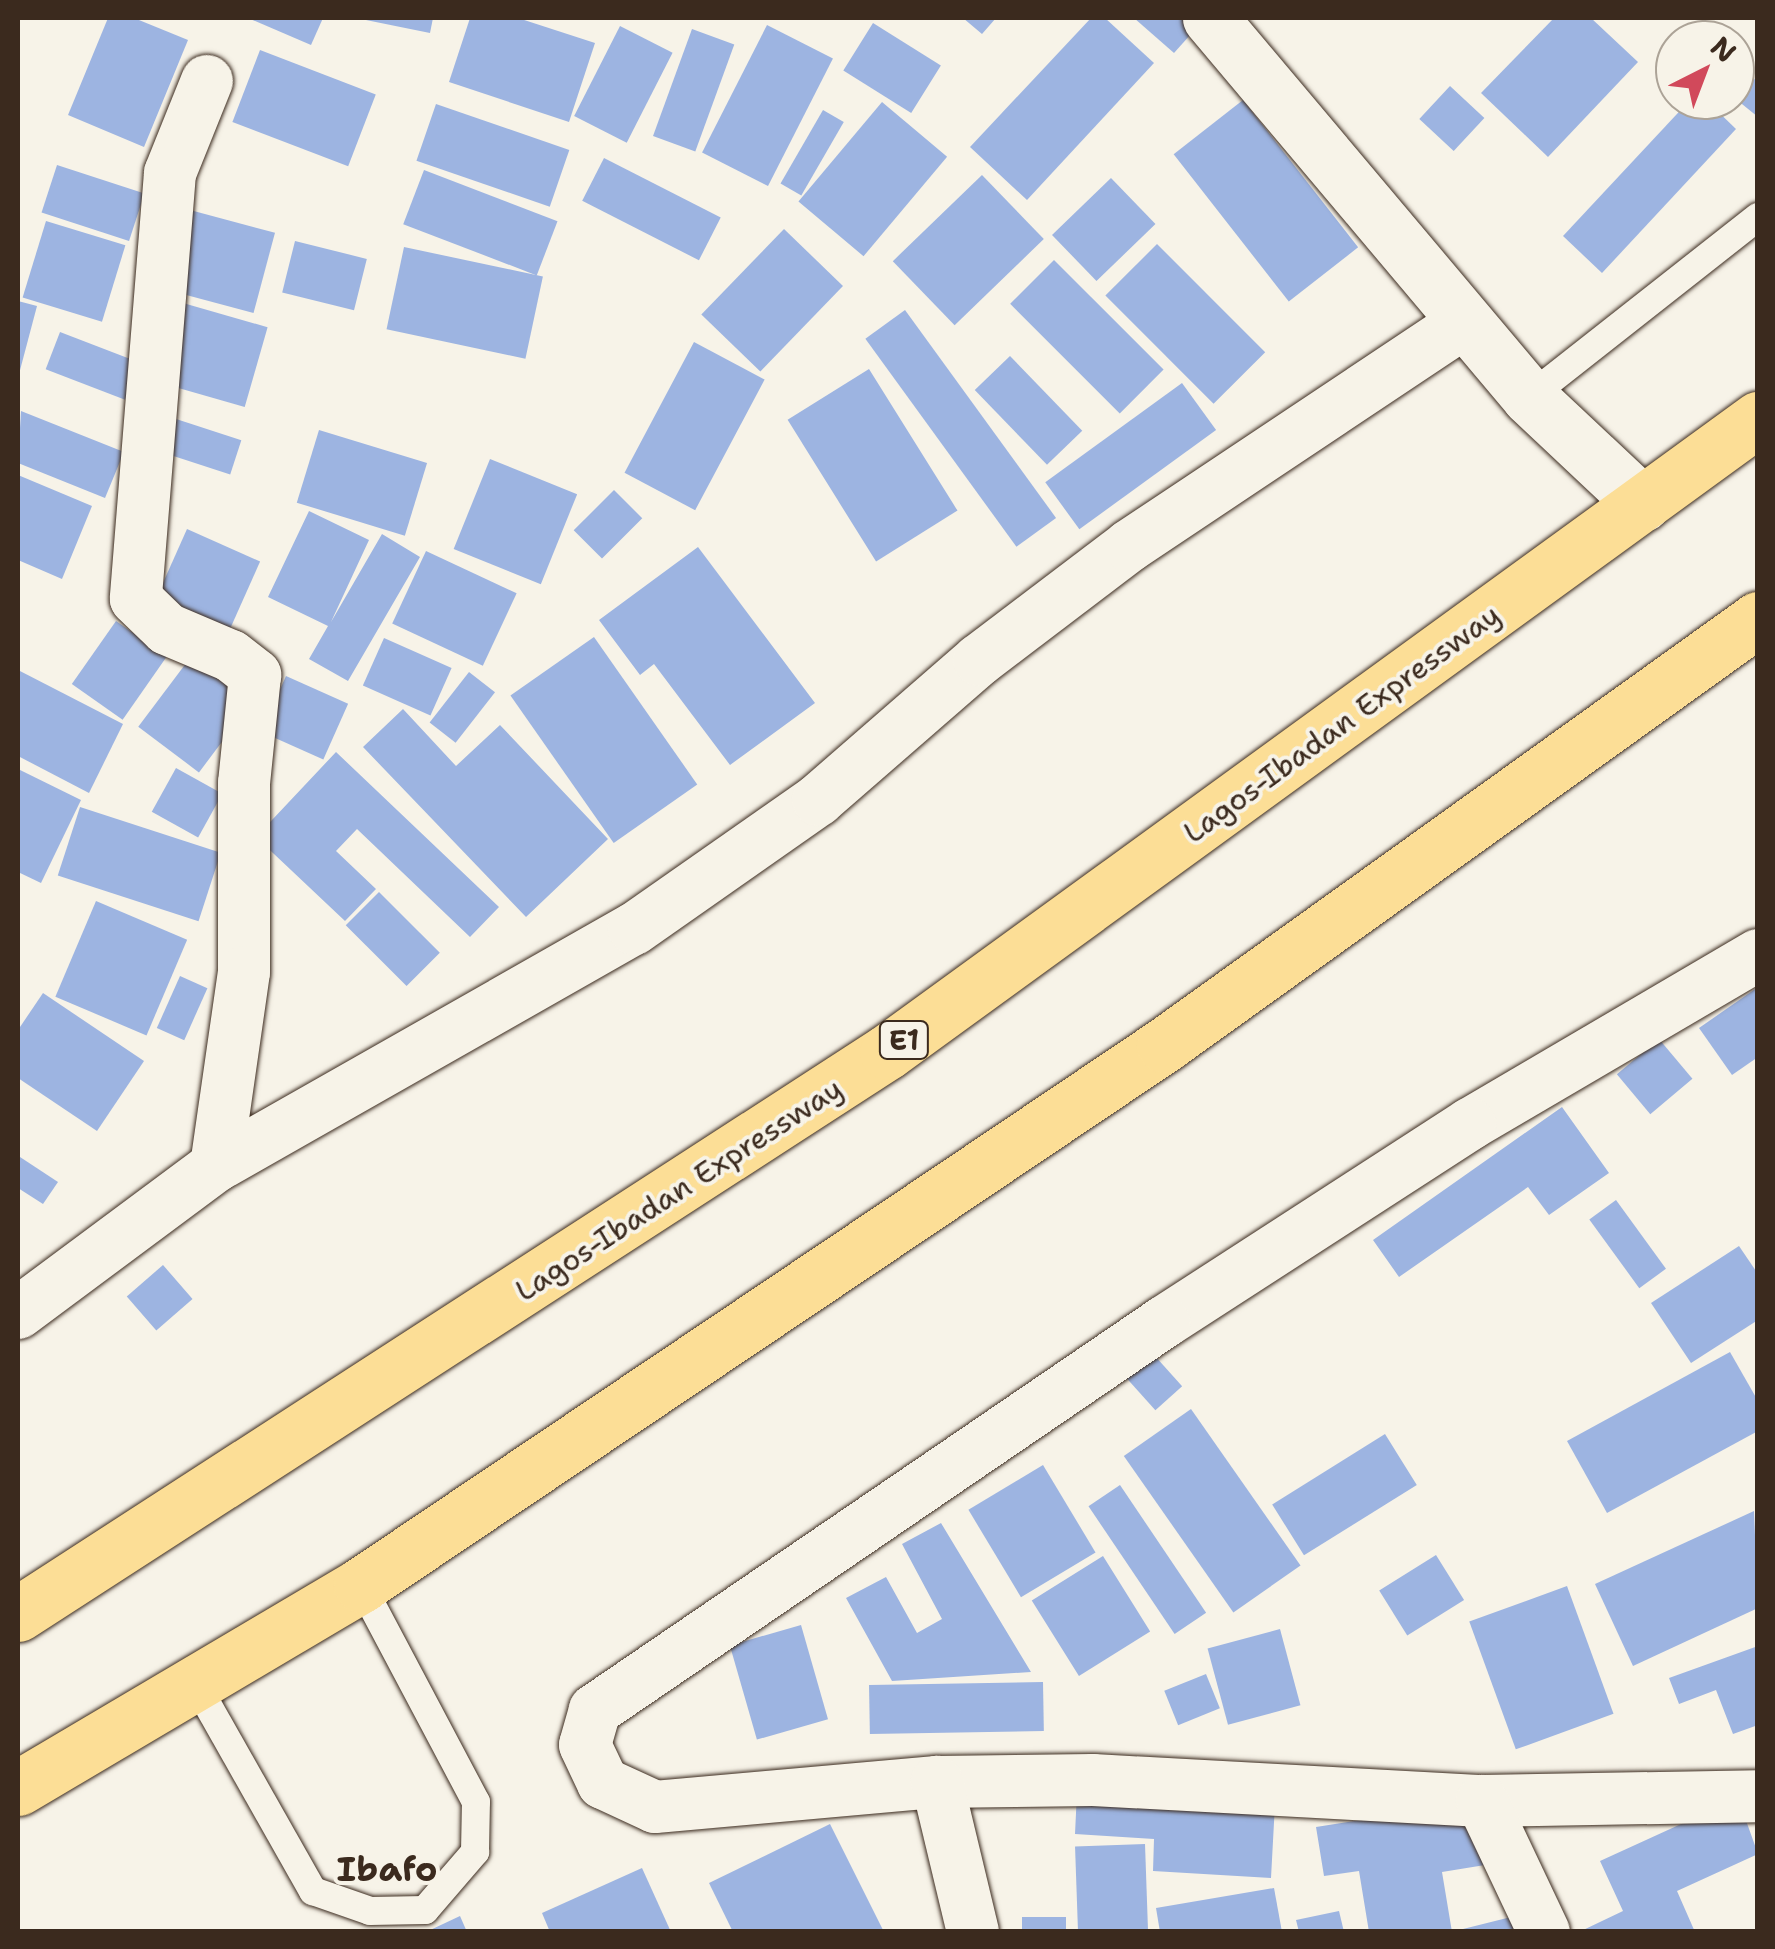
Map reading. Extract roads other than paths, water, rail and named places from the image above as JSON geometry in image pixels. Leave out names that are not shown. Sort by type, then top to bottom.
[{"type":"highway","name":"Lagos-Ibadan Expressway","points":[[18,1614],[888,1052],[1758,419]]},
{"type":"highway","points":[[18,1788],[193,1679],[361,1585],[1164,1046],[1758,620]]},
{"type":"street","points":[[1210,18],[1529,397],[1643,504]]},
{"type":"street","points":[[206,81],[170,173],[136,599],[167,629],[231,656],[255,675],[244,783],[244,972],[216,1166]]},
{"type":"street","points":[[18,1312],[216,1166],[634,930],[818,800],[978,660],[1128,546],[1465,322]]},
{"type":"street","points":[[1758,955],[1470,1124],[1164,1322],[595,1710],[586,1745],[603,1782],[655,1806],[936,1782],[1092,1780],[1482,1801],[1758,1796]]},
{"type":"street","points":[[936,1782],[973,1932]]},
{"type":"street","points":[[1482,1801],[1544,1932]]},
{"type":"lane","points":[[1529,397],[1758,217]]},
{"type":"lane","points":[[193,1679],[313,1891],[370,1911],[424,1910],[475,1852],[476,1802],[361,1585]]},
{"type":"district","name":"Ibafo","points":[[387,1869]]}]
